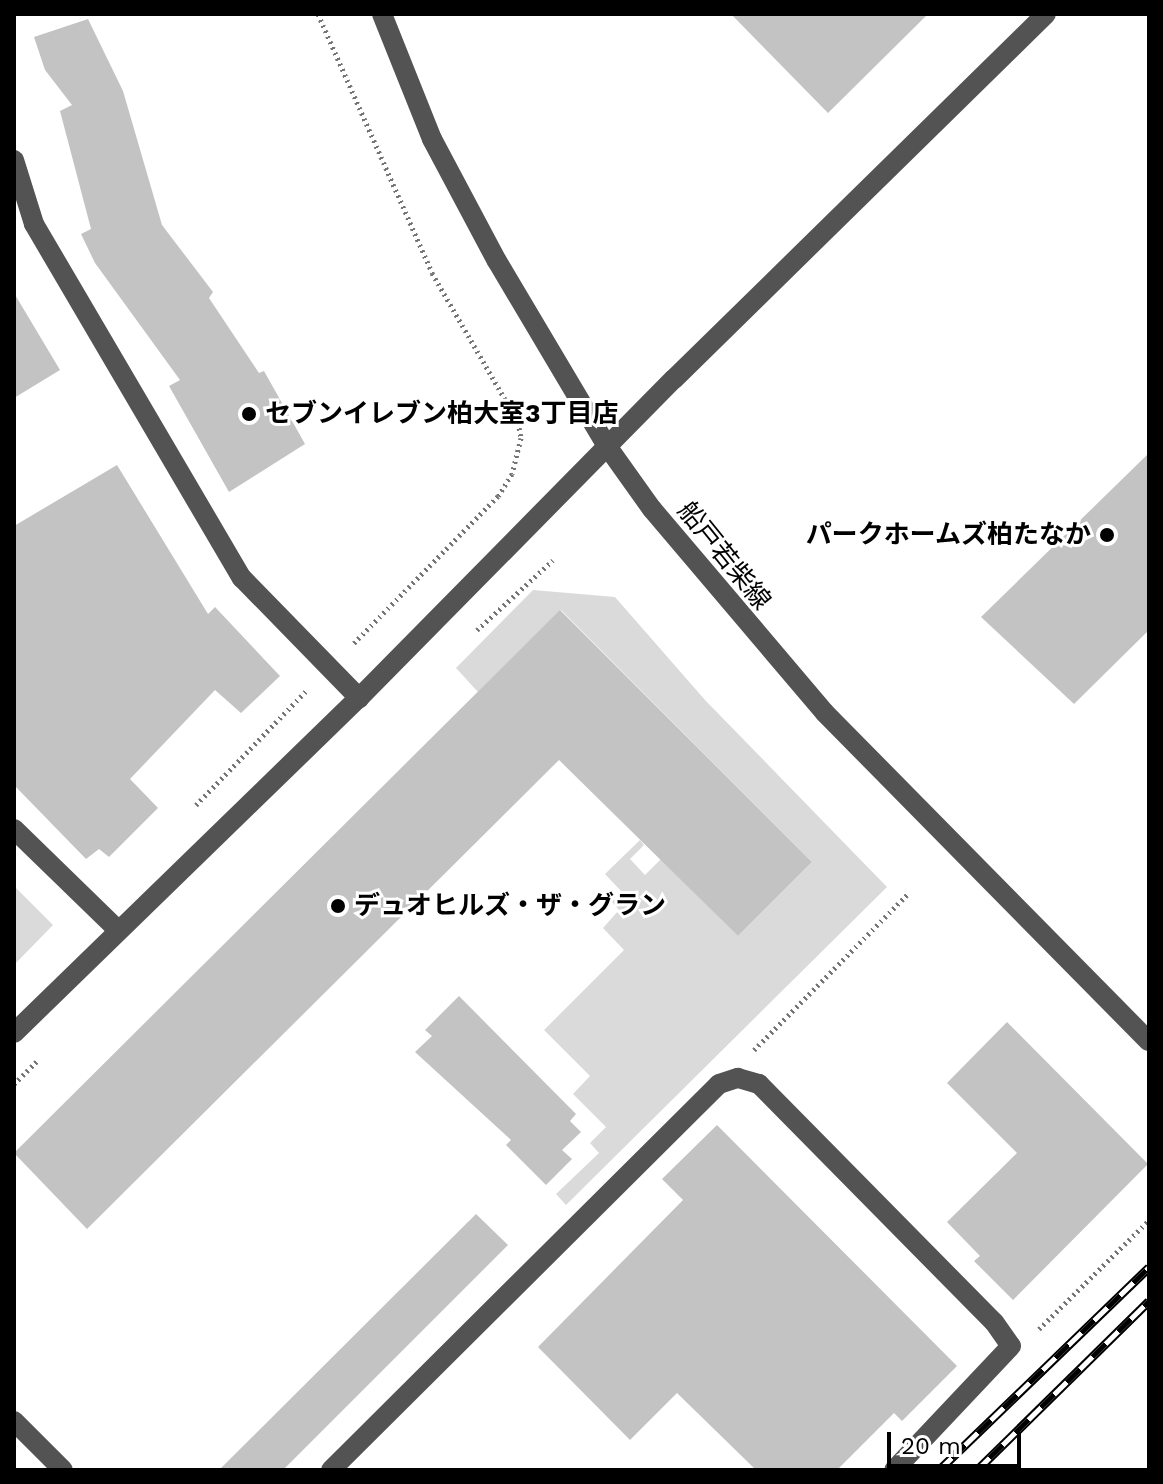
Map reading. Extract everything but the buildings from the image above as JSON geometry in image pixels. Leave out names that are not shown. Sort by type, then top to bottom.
[{"type":"street","name":"船戸若柴線","points":[[382,14],[432,139],[497,261],[607,446],[714,588],[825,713],[1149,1041]]},
{"type":"street","points":[[14,1033],[117,929],[359,698],[607,446],[1046,14]]},
{"type":"street","points":[[14,160],[34,224],[242,578],[359,698]]},
{"type":"street","points":[[14,829],[117,929]]},
{"type":"street","points":[[331,1470],[719,1084],[738,1078],[759,1084],[994,1322],[1011,1346],[894,1470]]},
{"type":"street","points":[[14,1421],[63,1470]]},
{"type":"path","points":[[187,814],[483,515],[512,474],[521,438],[515,415],[432,273],[318,14]]},
{"type":"path","points":[[738,1078],[748,1055],[908,894]]},
{"type":"path","points":[[1011,1346],[1035,1333],[1149,1220]]},
{"type":"shaded area","points":[[533,590],[615,597],[705,700],[887,887],[566,1205],[556,1194],[599,1153],[590,1143],[606,1127],[573,1094],[590,1076],[544,1030],[624,950],[603,928],[619,910],[612,902],[621,891],[605,874],[640,840],[644,845],[630,859],[645,875],[661,859],[738,936],[812,862],[561,610],[478,692],[456,668]]},
{"type":"shaded area","points":[[14,886],[53,925],[14,965]]},
{"type":"railway","points":[[939,1470],[1149,1267]]},
{"type":"railway","points":[[977,1470],[1149,1301]]},
{"type":"place","name":"セブンイレブン柏大室3丁目店","points":[[249,414]]},
{"type":"place","name":"パークホームズ柏たなか","points":[[1107,535]]},
{"type":"place","name":"デュオヒルズ・ザ・グラン","points":[[338,906]]}]
